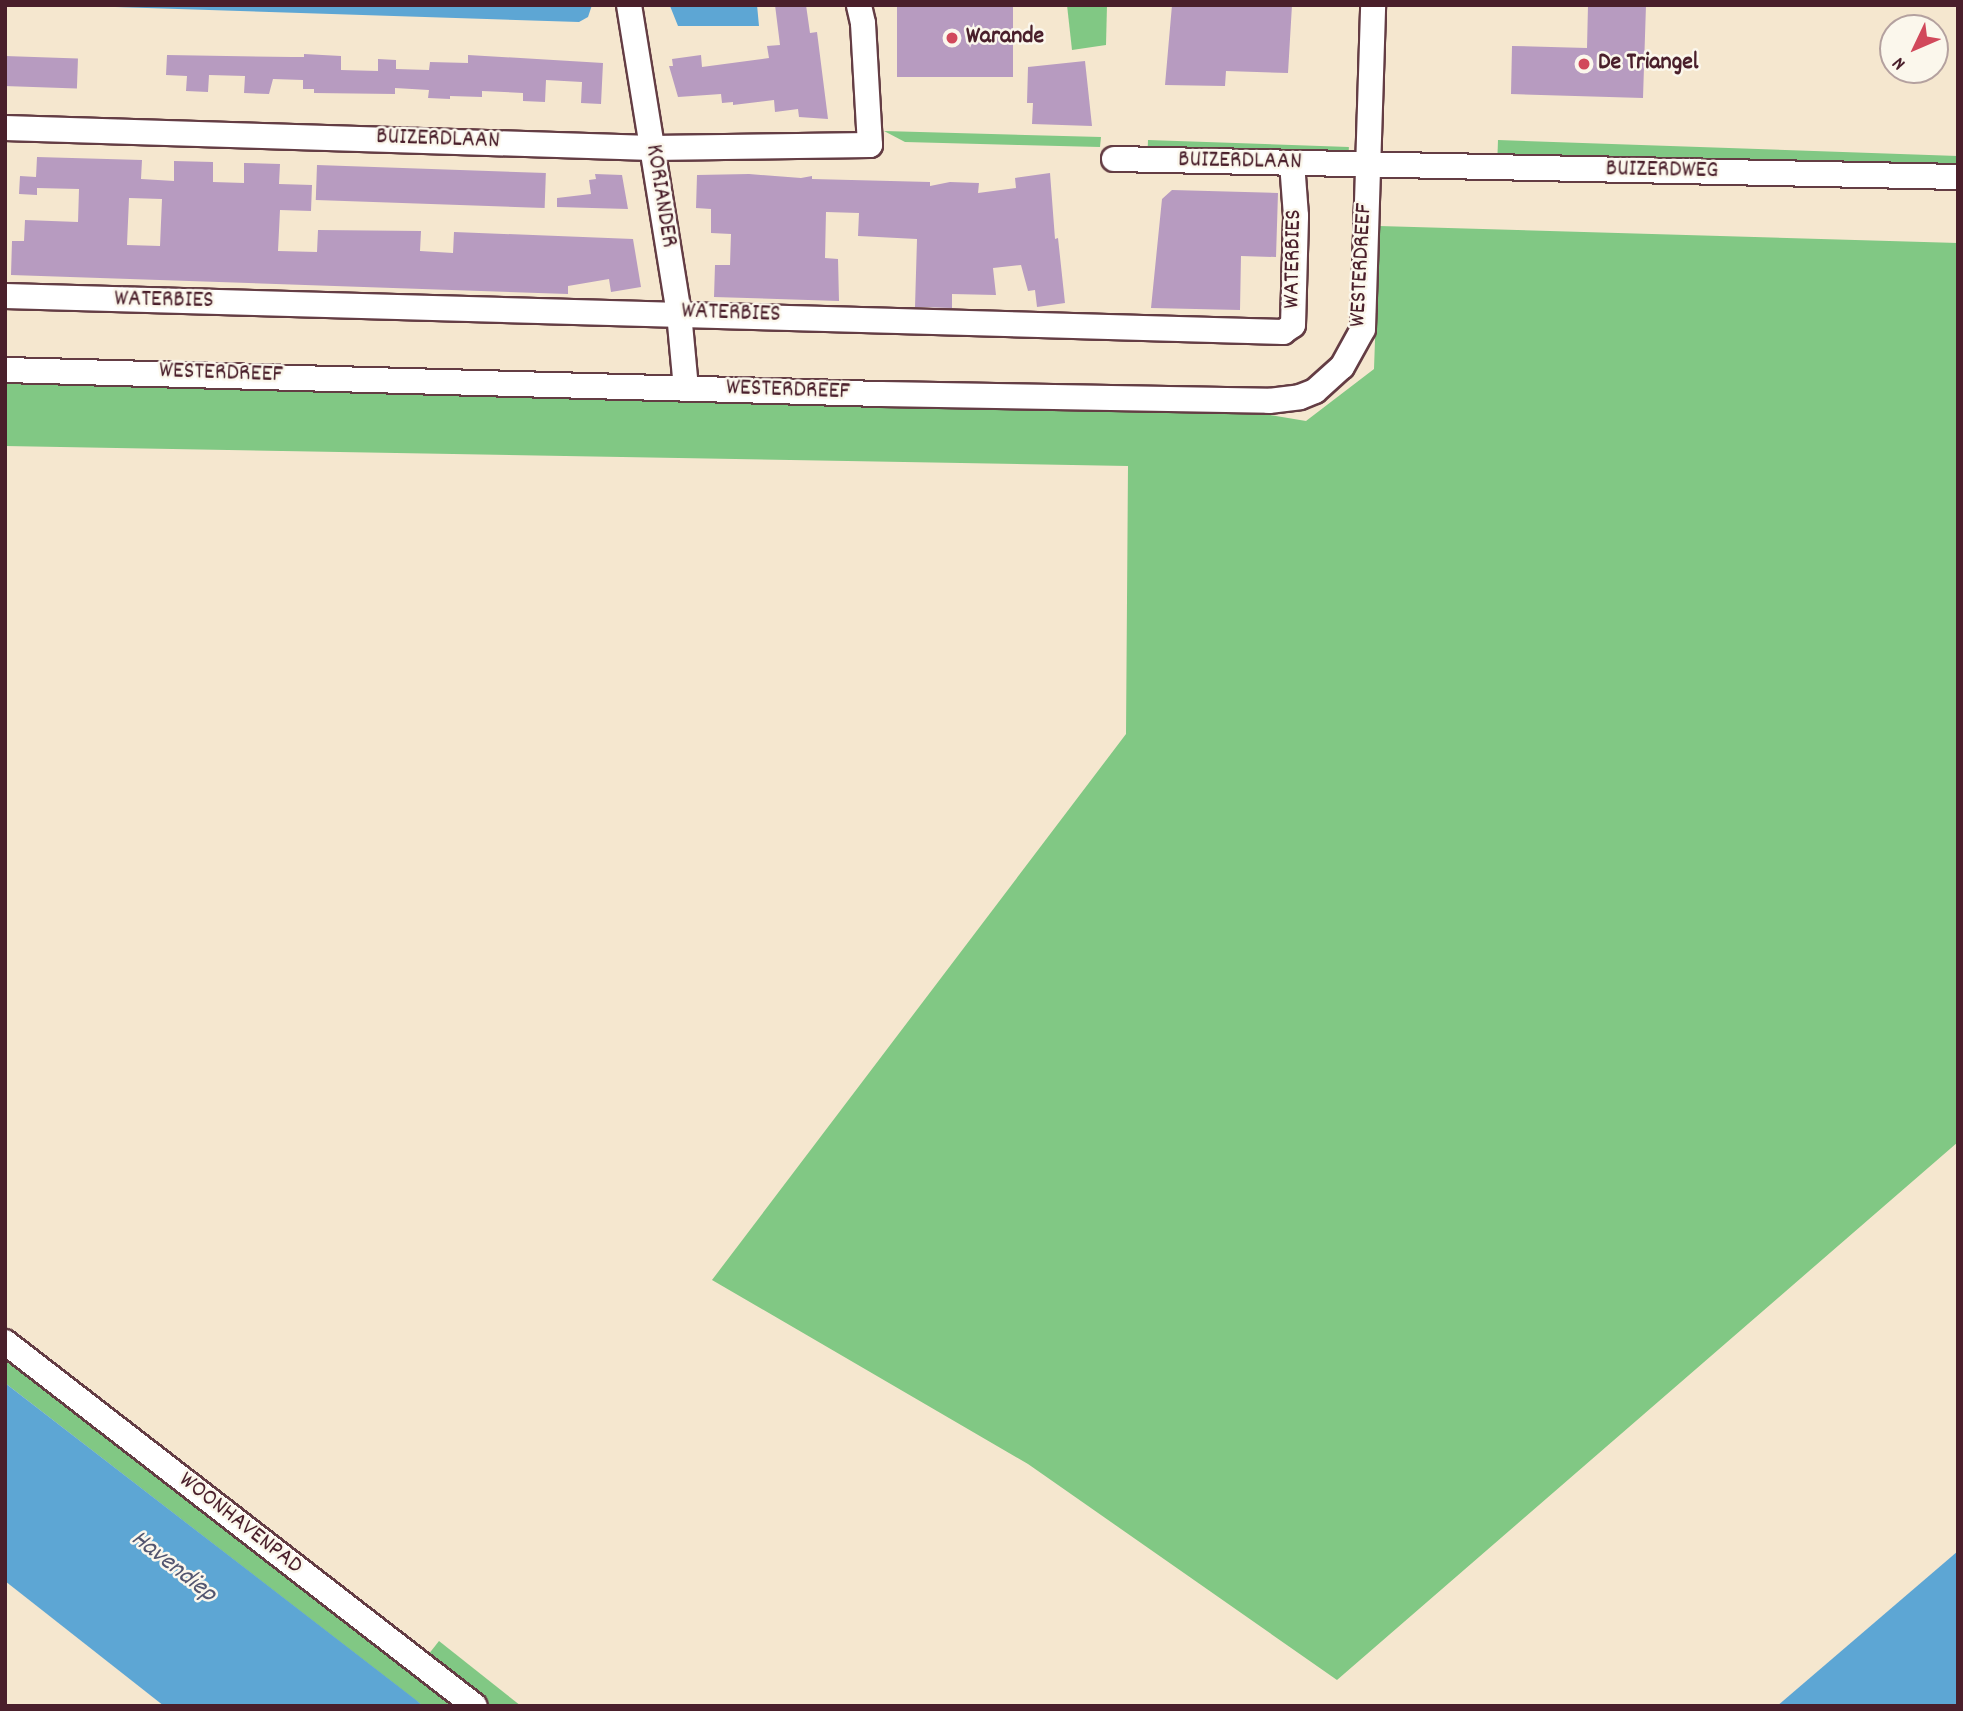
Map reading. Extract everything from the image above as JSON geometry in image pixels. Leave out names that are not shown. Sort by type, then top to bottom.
[{"type":"street","name":"KORIANDER","points":[[629,5],[679,313],[686,388]]},
{"type":"street","name":"BUIZERDLAAN","points":[[5,128],[652,148],[870,145],[863,23],[859,5]]},
{"type":"street","name":"WESTERDREEF","points":[[9,368],[1241,401],[1300,397],[1315,391],[1342,367],[1363,329],[1373,5]]},
{"type":"street","name":"BUIZERDLAAN","points":[[1114,159],[1366,166]]},
{"type":"street","name":"WATERBIES","points":[[5,296],[1283,331],[1293,324],[1296,216],[1292,163]]},
{"type":"street","name":"BUIZERDWEG","points":[[1366,166],[1958,177]]},
{"type":"street","name":"WOONHAVENPAD","points":[[5,1342],[475,1706]]},
{"type":"green space","points":[[1067,5],[1107,5],[1106,45],[1072,50]]},
{"type":"green space","points":[[884,131],[1101,137],[1100,147],[905,142]]},
{"type":"green space","points":[[1148,140],[1349,147],[1349,156],[1148,149]]},
{"type":"green space","points":[[1498,140],[1958,156],[1957,176],[1497,160]]},
{"type":"green space","points":[[1379,226],[1958,243],[1958,1142],[1337,1680],[1028,1464],[712,1280],[1126,734],[1128,466],[5,446],[5,380],[1252,412],[1306,421],[1374,369]]},
{"type":"green space","points":[[5,1352],[466,1706],[423,1706],[5,1383]]},
{"type":"green space","points":[[439,1641],[521,1706],[489,1706],[428,1655]]},
{"type":"water","points":[[53,5],[592,5],[588,17],[579,22]]},
{"type":"water","points":[[757,5],[759,26],[678,26],[670,6]]},
{"type":"water","name":"Havendiep","points":[[5,1383],[423,1706],[164,1706],[5,1581]]},
{"type":"water","points":[[1958,1551],[1958,1706],[1777,1706]]},
{"type":"building","points":[[775,5],[806,5],[810,33],[817,32],[828,119],[799,117],[798,109],[775,112],[774,100],[733,105],[733,102],[722,103],[721,94],[678,97],[669,66],[673,66],[672,59],[701,55],[702,67],[769,58],[767,46],[780,45]]},
{"type":"building","points":[[897,5],[1013,5],[1013,77],[897,77]]},
{"type":"building","points":[[1172,5],[1292,5],[1288,73],[1226,71],[1225,86],[1165,85]]},
{"type":"building","points":[[1588,5],[1646,5],[1643,98],[1511,94],[1512,46],[1587,48]]},
{"type":"building","points":[[304,54],[341,56],[341,70],[378,71],[378,59],[396,60],[396,69],[429,70],[430,62],[468,63],[468,55],[603,63],[601,104],[581,103],[582,82],[546,80],[545,102],[523,101],[523,93],[482,91],[482,97],[450,96],[450,99],[428,98],[429,90],[395,88],[395,94],[314,93],[314,89],[303,89],[303,80],[273,79],[269,94],[244,93],[245,76],[209,75],[208,92],[186,91],[187,76],[166,75],[167,55],[304,57]]},
{"type":"building","points":[[5,56],[78,59],[77,89],[5,86]]},
{"type":"building","points":[[1085,61],[1092,126],[1032,124],[1033,103],[1027,103],[1028,67]]},
{"type":"building","points":[[37,157],[142,160],[141,179],[174,181],[174,161],[213,162],[213,182],[244,183],[244,163],[280,164],[279,184],[312,185],[311,211],[280,210],[278,251],[317,252],[318,230],[421,231],[420,251],[453,253],[454,232],[633,239],[641,287],[611,292],[609,279],[568,286],[568,294],[11,275],[12,241],[24,241],[25,220],[78,222],[79,189],[37,188],[37,195],[19,194],[20,176],[36,177]],"holes":[[[129,198],[162,199],[160,246],[127,245]]]},
{"type":"building","points":[[317,165],[546,173],[545,208],[316,200]]},
{"type":"building","points":[[1050,173],[1055,239],[1058,238],[1065,303],[1037,307],[1035,290],[1028,291],[1021,265],[993,268],[996,295],[952,294],[952,308],[915,307],[917,239],[858,236],[859,213],[826,212],[825,258],[838,259],[839,301],[714,297],[715,265],[730,265],[731,234],[711,233],[711,209],[696,208],[697,175],[812,176],[812,179],[930,182],[930,186],[950,182],[979,183],[978,193],[1016,188],[1015,178]]},
{"type":"building","points":[[595,174],[622,175],[628,209],[557,207],[557,198],[591,194],[589,180],[596,179]]},
{"type":"building","points":[[1172,190],[1278,193],[1276,257],[1241,256],[1240,310],[1151,308],[1162,199]]},
{"type":"place","name":"Warande","points":[[952,38]]},
{"type":"place","name":"De Triangel","points":[[1584,64]]}]
